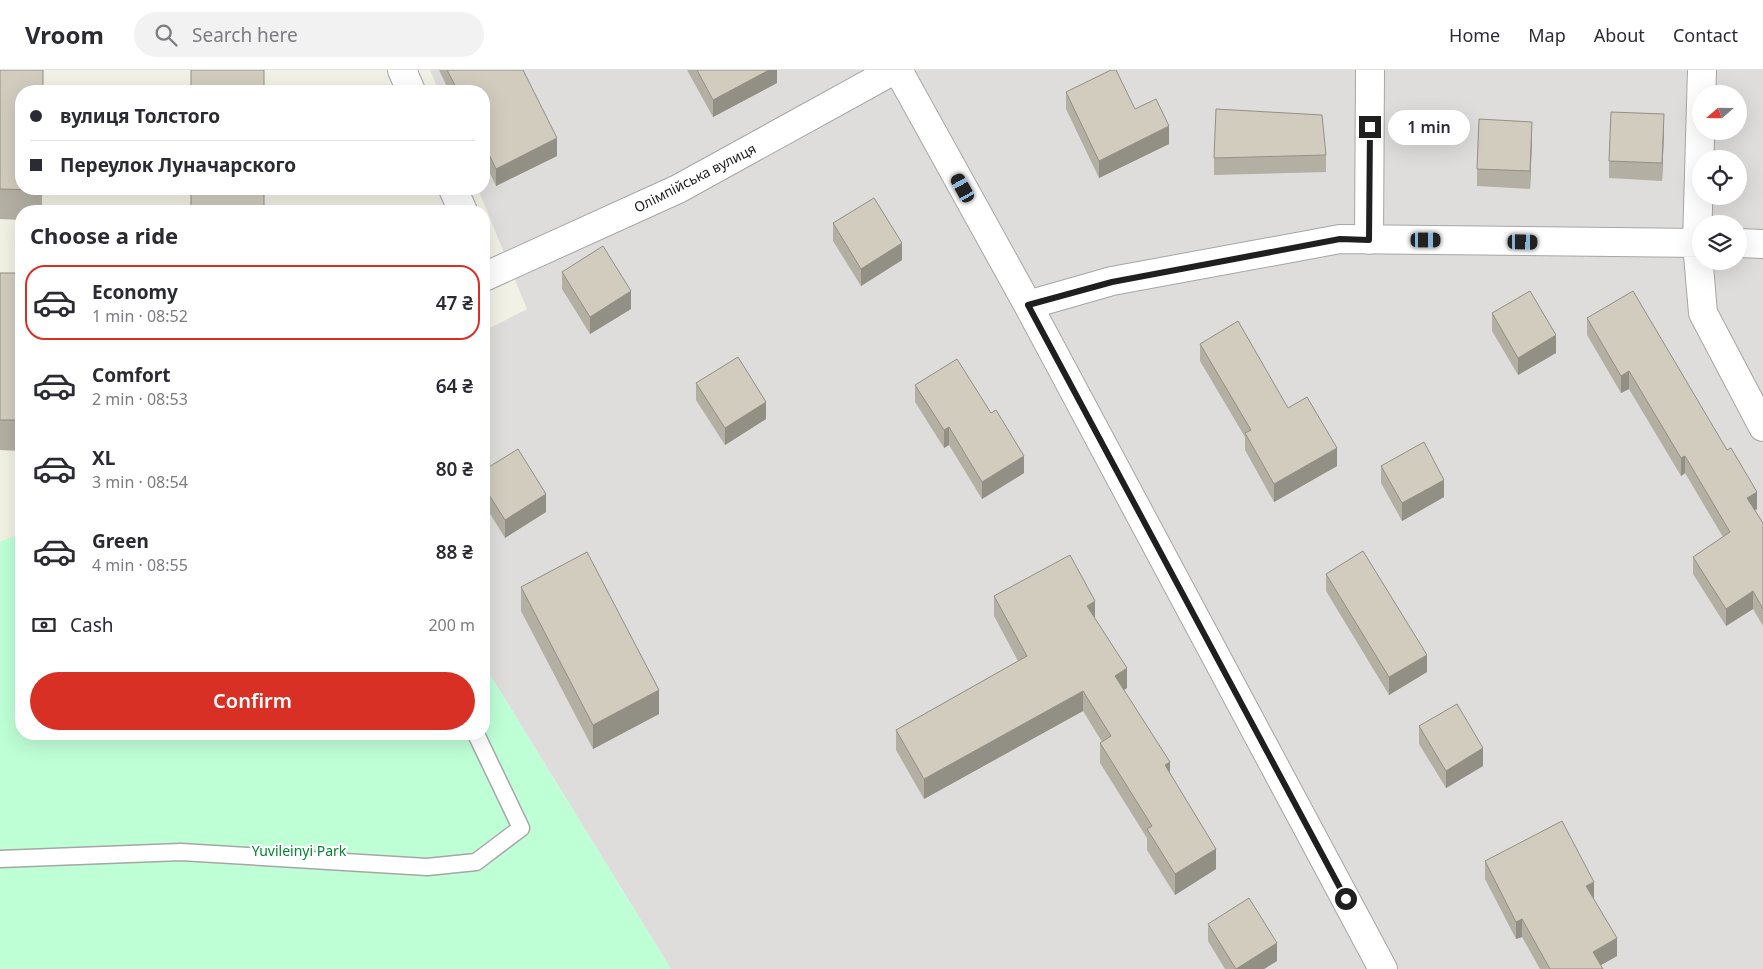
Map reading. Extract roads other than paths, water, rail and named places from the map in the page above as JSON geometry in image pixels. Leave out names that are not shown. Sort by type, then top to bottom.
[{"type":"street","points":[[402,70],[408,85]]},
{"type":"street","name":"Олімпійська вулиця","points":[[490,268],[678,190],[894,70]]},
{"type":"street","points":[[898,70],[1028,305],[1383,969]]},
{"type":"street","points":[[1369,240],[1370,70]]},
{"type":"street","points":[[1699,215],[1702,70]]},
{"type":"street","points":[[1028,305],[1112,282],[1340,239],[1692,243]]},
{"type":"street","points":[[1747,244],[1763,244]]},
{"type":"street","points":[[1700,270],[1702,313],[1763,427]]},
{"type":"lane","points":[[0,859],[182,852],[427,867],[476,862],[521,828],[479,740]]},
{"type":"park label","name":"Yuvileinyi Park","points":[[299,851]]}]
